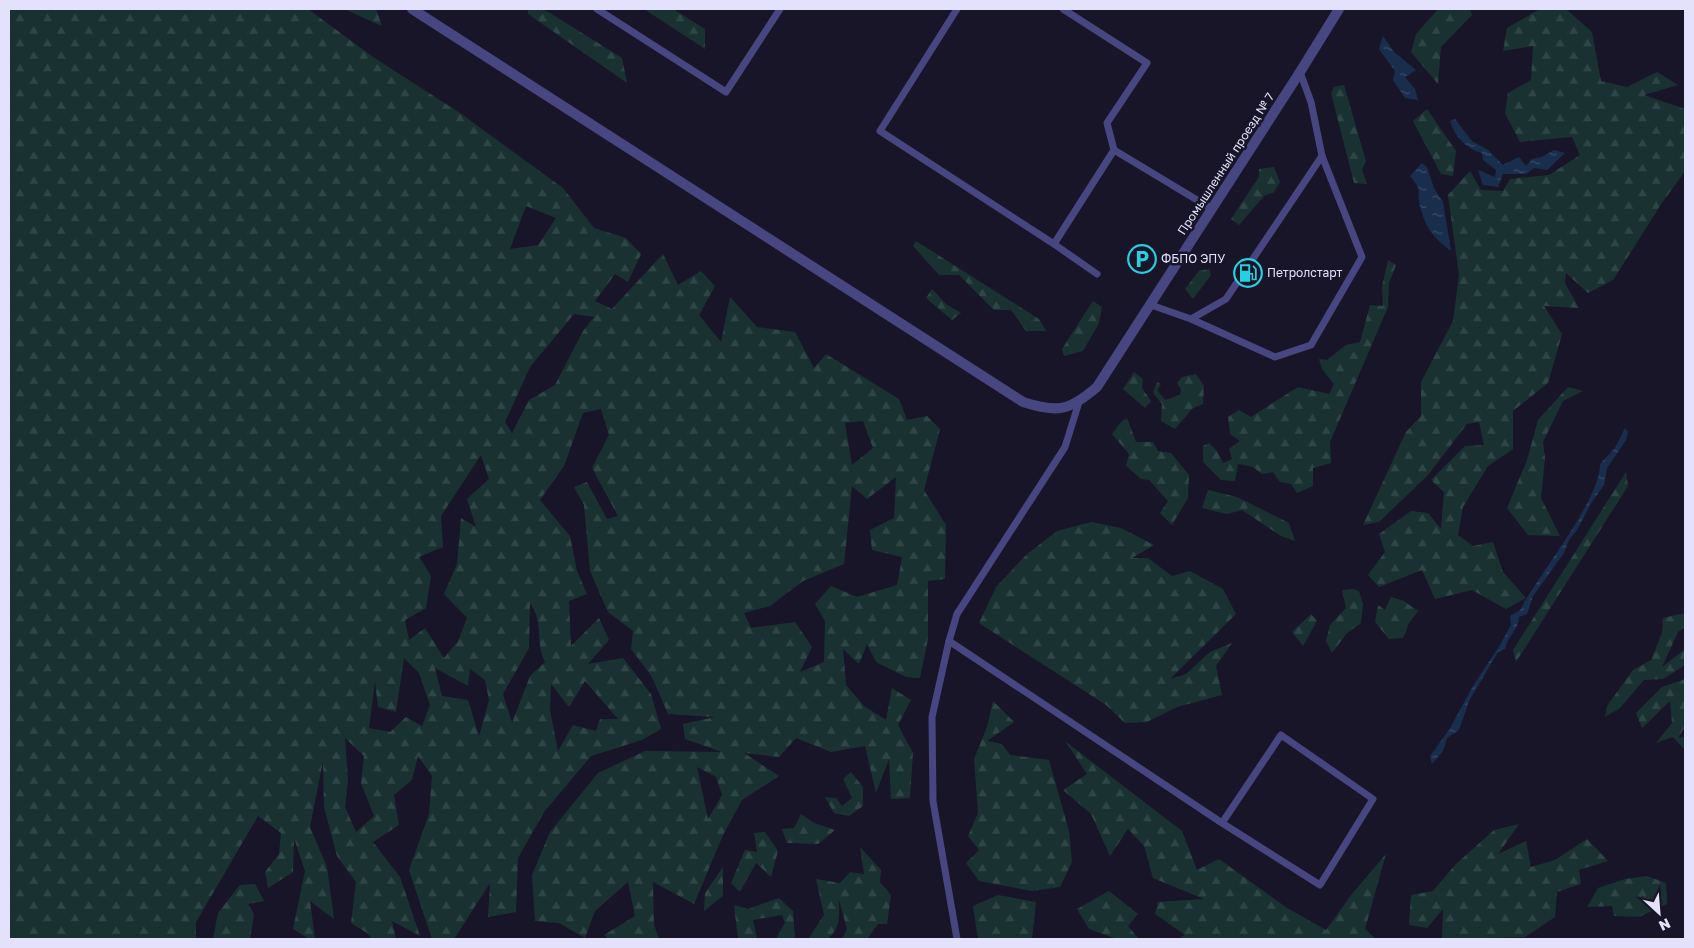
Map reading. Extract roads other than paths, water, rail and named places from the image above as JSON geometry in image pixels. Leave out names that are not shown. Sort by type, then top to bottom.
[{"type":"street","points":[[412,9],[1023,402],[1045,409],[1063,409],[1079,402]]},
{"type":"street","name":"Промышленный проезд № 7","points":[[1079,402],[1097,387],[1151,305],[1300,72],[1336,10]]},
{"type":"lane","points":[[597,9],[726,92],[780,9]]},
{"type":"lane","points":[[957,9],[880,130],[1097,274]]},
{"type":"lane","points":[[1054,244],[1114,150],[1108,124],[1147,62],[1063,9]]},
{"type":"lane","points":[[1151,305],[1191,320],[1275,357],[1310,345],[1362,258],[1322,156],[1311,102],[1300,72]]},
{"type":"lane","points":[[1114,150],[1212,209]]},
{"type":"lane","points":[[1191,320],[1226,299],[1322,156]]},
{"type":"lane","points":[[957,939],[933,801],[932,717],[948,640],[957,614],[1065,447],[1079,402]]},
{"type":"lane","points":[[948,640],[1222,823],[1320,885],[1373,799],[1281,735],[1222,823]]},
{"type":"water","points":[[1383,36],[1394,52],[1416,70],[1405,77],[1415,89],[1418,100],[1405,98],[1393,80],[1395,71],[1379,49]]},
{"type":"water","points":[[1455,119],[1472,141],[1488,150],[1503,165],[1519,157],[1526,166],[1532,159],[1542,157],[1554,150],[1565,153],[1547,170],[1534,168],[1526,174],[1503,174],[1498,187],[1483,185],[1478,170],[1495,177],[1496,170],[1483,160],[1482,153],[1471,149],[1462,142],[1450,121]]},
{"type":"water","points":[[1422,163],[1427,167],[1434,188],[1443,202],[1451,251],[1431,232],[1422,214],[1418,188],[1410,176]]},
{"type":"water","points":[[1625,428],[1628,432],[1626,440],[1607,468],[1604,485],[1569,540],[1564,553],[1533,596],[1527,614],[1519,617],[1505,649],[1498,652],[1469,701],[1459,730],[1447,738],[1443,751],[1432,764],[1430,756],[1449,730],[1473,686],[1500,645],[1511,625],[1510,616],[1520,610],[1580,516],[1598,479],[1600,464],[1615,448]]},
{"type":"place","name":"ФБПО ЭПУ","points":[[1142,259]]},
{"type":"place","name":"Петролстарт","points":[[1248,273]]}]
